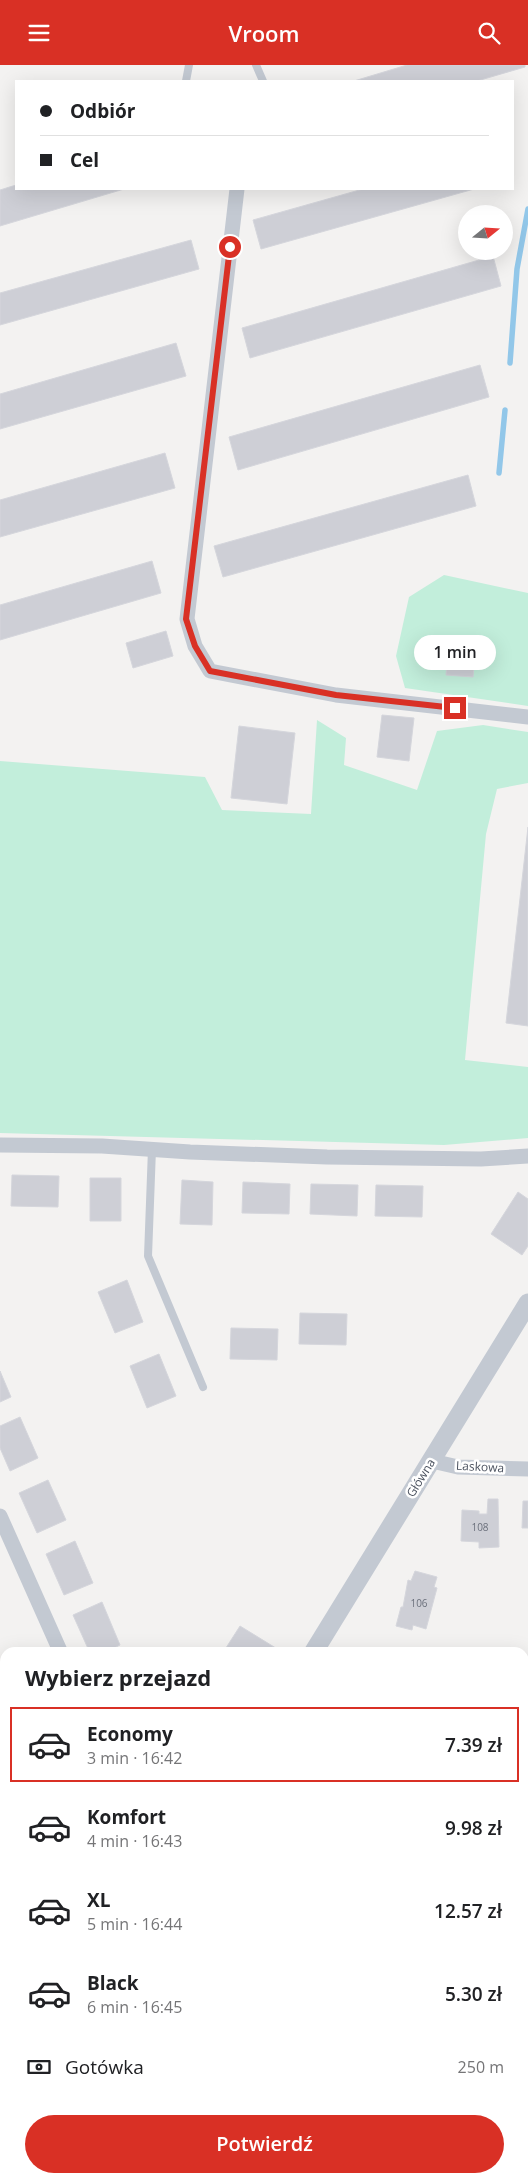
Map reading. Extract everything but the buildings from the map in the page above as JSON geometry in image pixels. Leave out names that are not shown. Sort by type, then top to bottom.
[{"type":"street","points":[[237,190],[186,619],[195,646],[210,671],[336,695],[528,717]]},
{"type":"street","points":[[0,1145],[102,1146],[327,1157],[480,1159],[528,1156]]},
{"type":"street","name":"Główna","points":[[317,1647],[528,1303]]},
{"type":"street","name":"Laskowa","points":[[432,1461],[458,1467],[528,1469]]},
{"type":"street","points":[[0,1516],[58,1647]]},
{"type":"lane","points":[[186,80],[189,65]]},
{"type":"lane","points":[[256,65],[263,80]]},
{"type":"lane","points":[[152,1149],[148,1257],[203,1387]]},
{"type":"green space","points":[[444,575],[528,593],[528,706],[405,688],[396,656],[409,597]]},
{"type":"green space","points":[[317,720],[346,738],[344,765],[417,790],[437,731],[483,725],[528,732],[528,783],[497,789],[486,834],[465,1060],[528,1067],[528,1138],[444,1145],[0,1133],[0,761],[205,777],[222,810],[311,814]]},
{"type":"waterway","points":[[510,363],[517,269],[528,209]]},
{"type":"waterway","points":[[499,473],[505,410]]},
{"type":"route","points":[[230,247],[186,619],[195,646],[210,671],[336,695],[455,708]]}]
